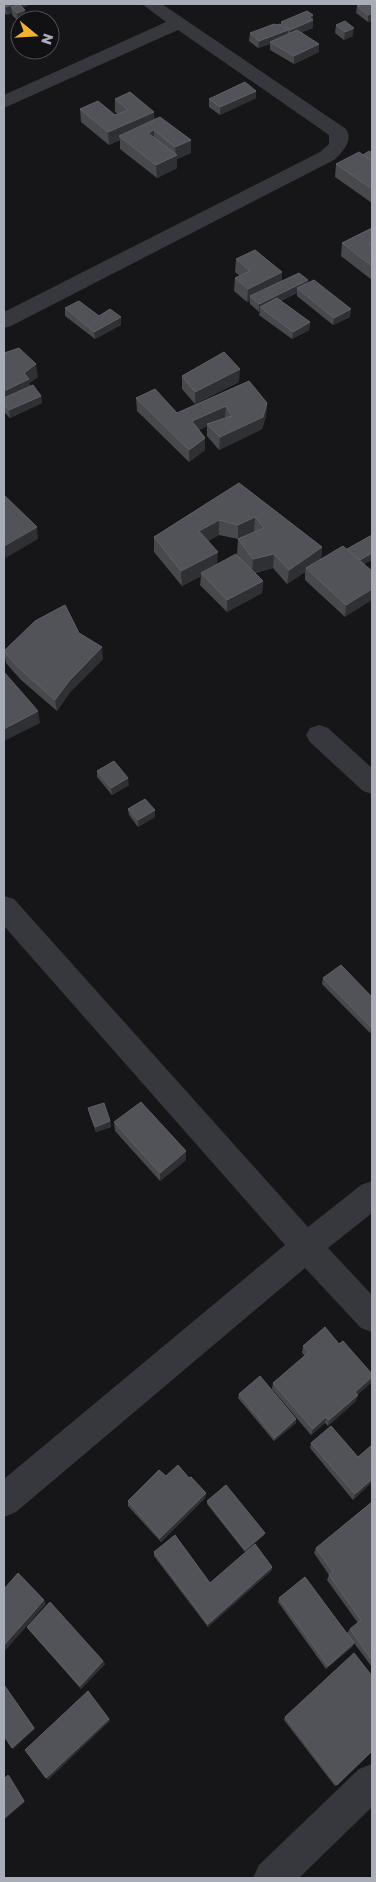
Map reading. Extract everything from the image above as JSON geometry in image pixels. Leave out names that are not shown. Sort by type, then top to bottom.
[{"type":"street","points":[[4,321],[327,156],[338,145],[339,133],[151,4]]},
{"type":"street","points":[[4,102],[179,23]]},
{"type":"street","points":[[318,735],[372,784]]},
{"type":"street","points":[[4,907],[306,1247],[372,1317]]},
{"type":"street","points":[[4,1500],[306,1247],[372,1195]]},
{"type":"street","points":[[272,1878],[372,1782]]},
{"type":"building","points":[[4,4],[14,4],[6,7]]},
{"type":"building","points":[[19,4],[25,10],[14,10],[11,7]]},
{"type":"building","points":[[372,4],[372,13],[368,15],[357,6]]},
{"type":"building","points":[[307,11],[313,15],[309,17],[313,20],[290,30],[281,22]]},
{"type":"building","points":[[345,21],[354,28],[345,32],[336,25]]},
{"type":"building","points":[[274,24],[280,24],[288,30],[259,41],[250,33]]},
{"type":"building","points":[[297,30],[319,44],[294,56],[270,42]]},
{"type":"building","points":[[245,82],[256,91],[220,107],[209,99]]},
{"type":"building","points":[[130,92],[154,112],[108,132],[80,109],[98,101],[115,115],[128,110],[115,99]]},
{"type":"building","points":[[160,117],[191,140],[175,147],[154,130],[148,133],[177,155],[156,165],[119,136]]},
{"type":"building","points":[[369,151],[372,153],[372,161],[363,155]]},
{"type":"building","points":[[359,152],[372,161],[372,189],[336,164]]},
{"type":"building","points":[[372,228],[372,243],[369,245],[372,247],[372,266],[342,243]]},
{"type":"building","points":[[255,250],[282,272],[248,289],[235,278],[250,271],[236,259]]},
{"type":"building","points":[[299,273],[308,280],[259,304],[250,296]]},
{"type":"building","points":[[314,280],[351,309],[334,318],[297,288]]},
{"type":"building","points":[[277,298],[310,322],[293,332],[260,307]]},
{"type":"building","points":[[79,301],[99,316],[110,309],[121,317],[94,332],[65,308]]},
{"type":"building","points":[[19,348],[36,364],[24,373],[29,379],[4,391],[4,353]]},
{"type":"building","points":[[224,352],[240,369],[195,392],[182,376]]},
{"type":"building","points":[[249,381],[267,403],[263,417],[220,437],[207,424],[232,416],[226,406],[192,421],[205,438],[189,450],[136,398],[155,389],[177,413]]},
{"type":"building","points":[[33,385],[41,396],[9,410],[4,405],[4,398]]},
{"type":"building","points":[[239,483],[322,547],[289,570],[274,554],[253,559],[238,539],[264,528],[255,517],[238,525],[219,520],[199,531],[218,552],[181,571],[154,537]]},
{"type":"building","points":[[4,495],[37,527],[4,546]]},
{"type":"building","points":[[372,535],[372,553],[360,560],[347,549]]},
{"type":"building","points":[[343,546],[372,571],[372,589],[346,605],[306,568]]},
{"type":"building","points":[[236,554],[263,581],[227,600],[201,573]]},
{"type":"building","points":[[65,605],[79,633],[102,647],[69,681],[55,700],[18,667],[4,651],[35,621]]},
{"type":"building","points":[[4,672],[38,711],[4,729]]},
{"type":"building","points":[[114,761],[128,778],[111,788],[97,771]]},
{"type":"building","points":[[145,799],[155,810],[138,820],[128,809]]},
{"type":"building","points":[[341,965],[372,997],[371,1027],[323,978]]},
{"type":"building","points":[[141,1102],[186,1151],[160,1173],[114,1122]]},
{"type":"building","points":[[104,1103],[110,1121],[95,1127],[88,1108]]},
{"type":"building","points":[[325,1327],[339,1344],[343,1341],[372,1374],[372,1377],[355,1392],[358,1395],[329,1420],[326,1417],[313,1429],[273,1383],[309,1352],[303,1346]]},
{"type":"building","points":[[260,1376],[296,1419],[275,1438],[239,1394]]},
{"type":"building","points":[[331,1426],[358,1457],[372,1445],[372,1479],[355,1494],[311,1443]]},
{"type":"building","points":[[178,1465],[206,1493],[160,1538],[128,1501],[159,1470],[166,1476]]},
{"type":"building","points":[[226,1485],[265,1533],[245,1550],[207,1501]]},
{"type":"building","points":[[372,1502],[372,1660],[350,1629],[361,1620],[329,1575],[333,1572],[316,1548]]},
{"type":"building","points":[[175,1535],[210,1583],[255,1544],[272,1567],[208,1624],[154,1552]]},
{"type":"building","points":[[18,1573],[44,1600],[4,1645],[4,1589]]},
{"type":"building","points":[[305,1577],[354,1643],[328,1666],[279,1598]]},
{"type":"building","points":[[50,1602],[103,1661],[80,1686],[27,1627]]},
{"type":"building","points":[[354,1653],[372,1676],[372,1751],[337,1785],[285,1717]]},
{"type":"building","points":[[4,1685],[34,1728],[12,1748],[4,1736]]},
{"type":"building","points":[[88,1691],[109,1719],[46,1778],[25,1750]]},
{"type":"building","points":[[8,1775],[24,1801],[4,1818],[4,1779]]}]
